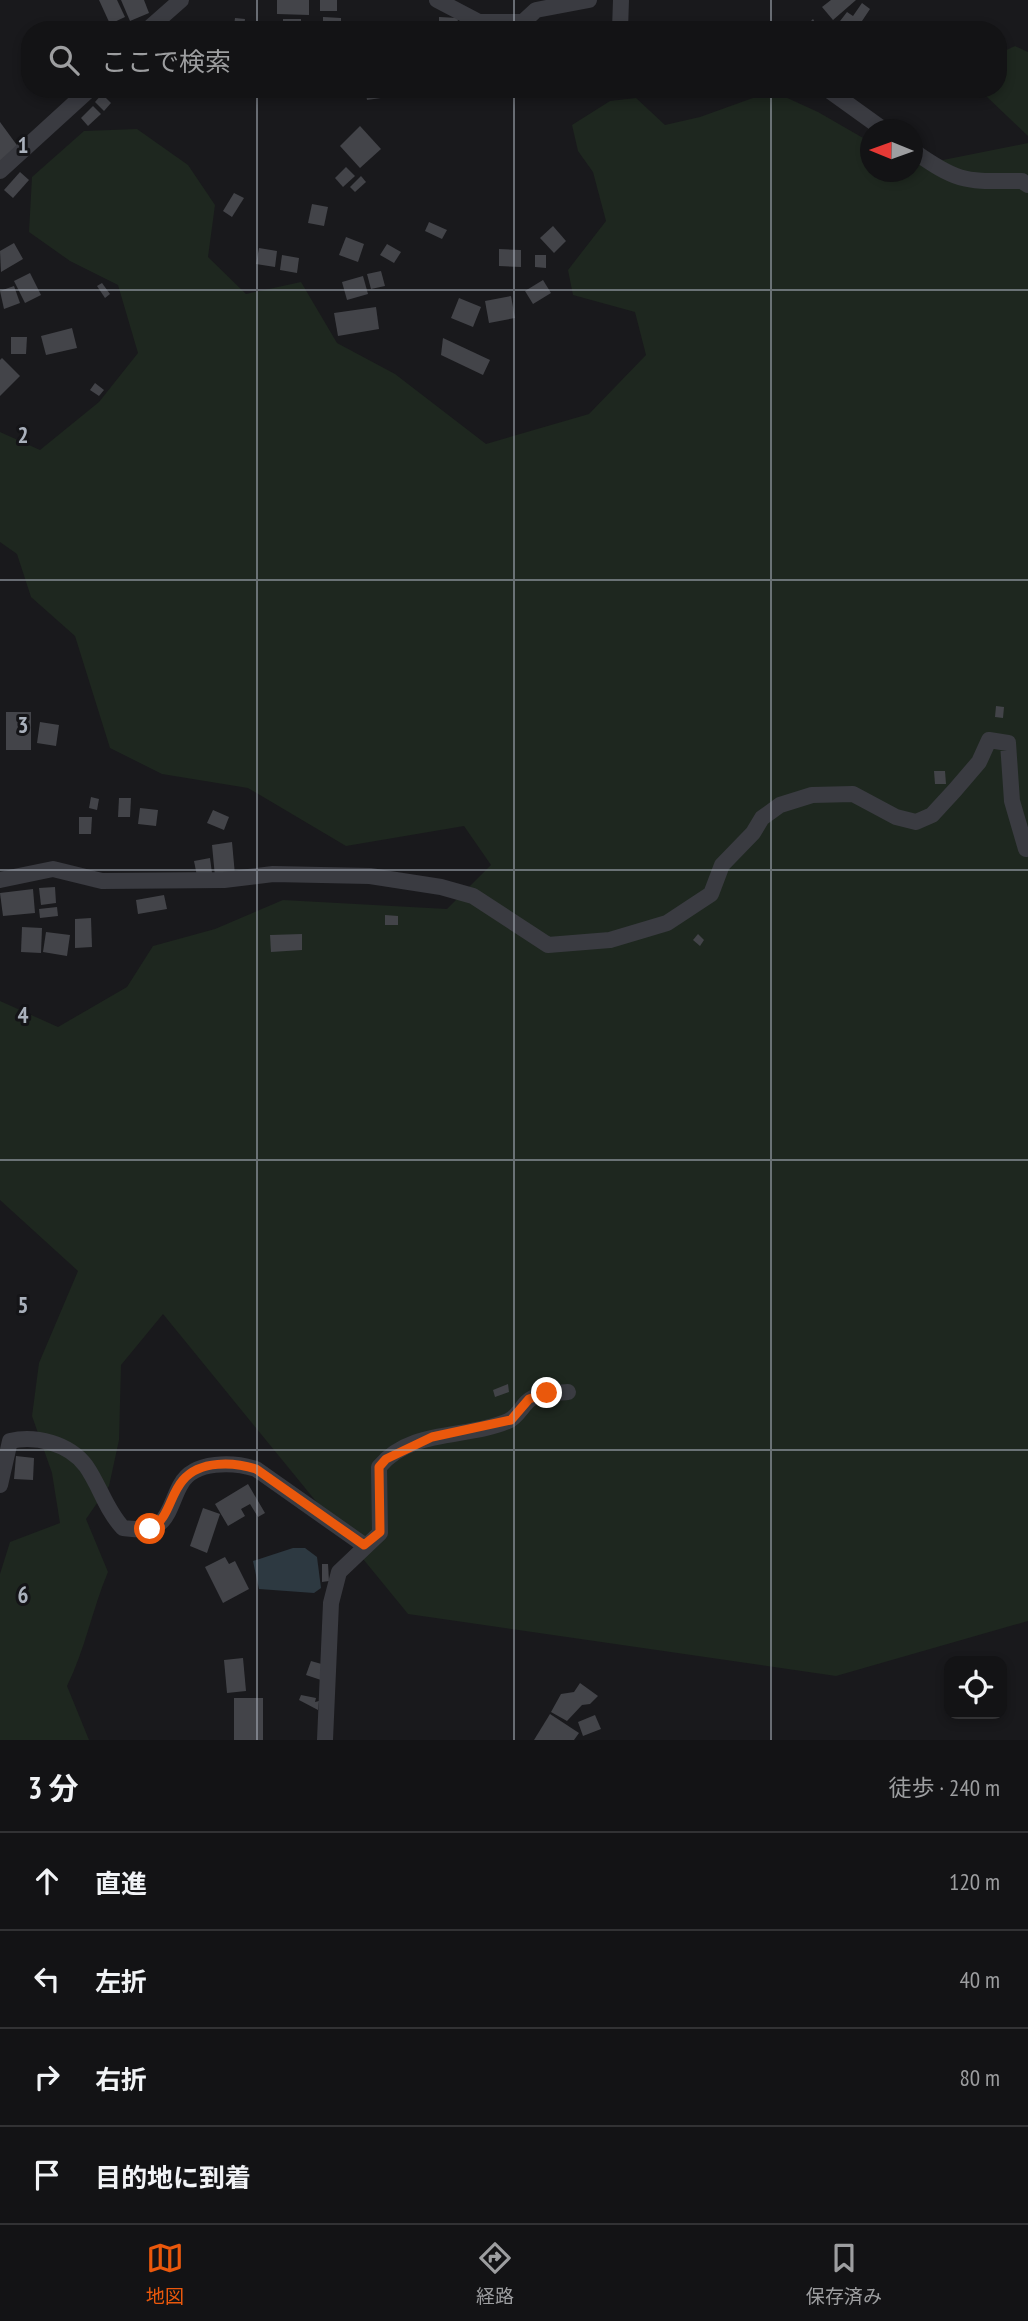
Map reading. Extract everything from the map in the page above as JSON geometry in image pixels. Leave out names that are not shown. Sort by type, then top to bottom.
[{"type":"street","points":[[156,21],[181,0]]},
{"type":"street","points":[[437,0],[477,21]]},
{"type":"street","points":[[524,21],[536,10],[589,0]]},
{"type":"street","points":[[620,21],[621,0]]},
{"type":"street","points":[[0,172],[79,98]]},
{"type":"street","points":[[840,98],[869,119]]},
{"type":"street","points":[[923,158],[944,173],[967,181],[1022,181],[1028,185]]},
{"type":"street","points":[[0,880],[53,869],[102,881],[224,880],[273,874],[370,876],[441,887],[473,896],[548,945],[610,940],[667,923],[711,894],[722,865],[762,818],[780,805],[812,795],[853,794],[896,817],[916,822],[932,815],[955,790],[979,762],[989,740],[1008,743],[1013,801],[1026,849]]},
{"type":"street","points":[[326,1740],[331,1602],[338,1572],[380,1532],[379,1467],[386,1459],[432,1437],[511,1420],[529,1399],[547,1393],[568,1392]]},
{"type":"street","points":[[0,1485],[10,1441],[23,1438],[52,1442],[85,1464],[112,1517],[123,1528],[150,1529],[161,1523],[182,1480],[193,1472],[213,1465],[237,1463],[256,1469],[364,1545]]},
{"type":"shaded area","points":[[1015,46],[1028,52],[1028,136],[988,98],[1007,98],[1007,50]]},
{"type":"shaded area","points":[[636,98],[665,125],[700,117],[753,98],[787,98],[860,136],[860,182],[923,182],[923,164],[1028,143],[1028,1621],[836,1676],[408,1614],[163,1314],[121,1365],[119,1440],[109,1486],[86,1519],[108,1572],[67,1686],[89,1740],[0,1740],[0,1574],[10,1542],[60,1523],[52,1473],[32,1416],[39,1363],[78,1271],[0,1200],[0,1001],[58,1027],[127,987],[153,946],[215,929],[283,900],[447,909],[491,865],[464,826],[346,846],[248,788],[162,774],[110,748],[75,636],[31,597],[17,554],[0,542],[0,432],[40,450],[99,402],[138,353],[118,285],[70,261],[29,232],[32,177],[84,131],[137,129],[188,165],[215,205],[208,257],[246,294],[301,282],[337,343],[395,374],[486,444],[589,414],[646,355],[635,312],[573,295],[568,270],[606,221],[593,172],[578,151],[572,125],[610,101]]},
{"type":"shaded area","points":[[293,1548],[305,1548],[317,1557],[321,1588],[314,1593],[259,1589],[253,1561]]},
{"type":"building","points":[[99,0],[117,0],[125,17],[109,21]]},
{"type":"building","points":[[121,0],[144,0],[149,13],[130,21]]},
{"type":"building","points":[[277,0],[309,0],[309,15],[277,14]]},
{"type":"building","points":[[320,0],[337,0],[337,11],[320,11]]},
{"type":"building","points":[[831,0],[856,0],[833,20],[822,7]]},
{"type":"building","points":[[862,3],[870,9],[862,21],[840,21],[847,12],[853,16]]},
{"type":"building","points":[[323,17],[341,18],[341,21],[323,21]]},
{"type":"building","points":[[439,17],[458,18],[458,21],[439,21]]},
{"type":"building","points":[[283,19],[301,19],[301,21]]},
{"type":"building","points":[[98,98],[106,98],[111,103],[104,111],[95,102]]},
{"type":"building","points":[[93,106],[101,114],[88,126],[81,118]]},
{"type":"building","points":[[0,122],[19,148],[0,162]]},
{"type":"building","points":[[360,126],[381,149],[360,168],[340,146]]},
{"type":"building","points":[[346,167],[355,176],[343,187],[335,178]]},
{"type":"building","points":[[20,172],[29,180],[13,198],[4,190]]},
{"type":"building","points":[[361,176],[366,182],[355,192],[350,187]]},
{"type":"building","points":[[234,193],[244,198],[232,217],[223,211]]},
{"type":"building","points":[[312,204],[328,207],[324,226],[308,223]]},
{"type":"building","points":[[429,222],[447,230],[442,239],[425,231]]},
{"type":"building","points":[[553,226],[566,241],[554,253],[540,238]]},
{"type":"building","points":[[346,237],[364,244],[358,262],[339,255]]},
{"type":"building","points":[[14,243],[23,259],[1,272],[0,251]]},
{"type":"building","points":[[387,244],[401,252],[394,263],[380,255]]},
{"type":"building","points":[[259,248],[277,251],[275,267],[256,264]]},
{"type":"building","points":[[499,249],[521,250],[521,267],[499,266]]},
{"type":"building","points":[[282,255],[299,258],[297,273],[280,270]]},
{"type":"building","points":[[535,255],[546,255],[546,268],[535,267]]},
{"type":"building","points":[[381,271],[385,286],[371,289],[367,274]]},
{"type":"building","points":[[30,273],[41,295],[25,303],[14,281]]},
{"type":"building","points":[[363,276],[368,294],[347,300],[342,282]]},
{"type":"building","points":[[543,280],[551,293],[533,304],[525,291]]},
{"type":"building","points":[[102,283],[110,294],[105,298],[97,286]]},
{"type":"building","points":[[14,286],[20,303],[4,309],[0,291]]},
{"type":"building","points":[[511,296],[515,318],[489,323],[485,301]]},
{"type":"building","points":[[459,298],[481,307],[473,327],[451,318]]},
{"type":"building","points":[[376,307],[379,329],[338,336],[334,313]]},
{"type":"building","points":[[72,328],[77,348],[46,355],[41,336]]},
{"type":"building","points":[[11,337],[27,337],[26,354],[11,354]]},
{"type":"building","points":[[443,338],[490,360],[483,375],[441,355]]},
{"type":"building","points":[[2,358],[20,376],[0,396],[0,360]]},
{"type":"building","points":[[95,383],[104,390],[99,396],[90,390]]},
{"type":"building","points":[[996,706],[1004,707],[1003,718],[995,717]]},
{"type":"building","points":[[6,712],[31,712],[31,750],[6,750]]},
{"type":"building","points":[[40,722],[59,725],[56,746],[37,743]]},
{"type":"building","points":[[934,771],[945,771],[946,784],[935,784]]},
{"type":"building","points":[[91,797],[99,799],[97,810],[89,808]]},
{"type":"building","points":[[119,798],[131,798],[130,817],[118,817]]},
{"type":"building","points":[[140,808],[158,810],[156,826],[138,824]]},
{"type":"building","points":[[213,810],[229,817],[224,830],[207,823]]},
{"type":"building","points":[[79,817],[92,817],[91,834],[79,834]]},
{"type":"building","points":[[232,842],[235,875],[215,877],[212,845]]},
{"type":"building","points":[[210,858],[212,873],[197,876],[194,861]]},
{"type":"building","points":[[55,887],[56,903],[41,905],[39,888]]},
{"type":"building","points":[[33,889],[35,913],[3,916],[0,893]]},
{"type":"building","points":[[164,895],[167,909],[138,914],[136,900]]},
{"type":"building","points":[[57,907],[58,916],[40,918],[39,909]]},
{"type":"building","points":[[385,915],[398,916],[398,925],[385,925]]},
{"type":"building","points":[[91,918],[92,947],[75,948],[75,919]]},
{"type":"building","points":[[22,927],[42,928],[41,953],[21,952]]},
{"type":"building","points":[[46,932],[70,935],[67,956],[43,952]]},
{"type":"building","points":[[302,934],[302,950],[271,952],[270,935]]},
{"type":"building","points":[[698,934],[704,940],[700,946],[693,940]]},
{"type":"building","points":[[508,1384],[509,1392],[495,1397],[493,1390]]},
{"type":"building","points":[[16,1456],[34,1458],[33,1480],[14,1479]]},
{"type":"building","points":[[248,1484],[265,1513],[258,1517],[250,1504],[241,1509],[245,1516],[228,1526],[215,1504]]},
{"type":"building","points":[[203,1508],[220,1514],[207,1553],[190,1546]]},
{"type":"building","points":[[225,1557],[229,1564],[235,1561],[249,1589],[223,1603],[205,1567]]},
{"type":"building","points":[[322,1564],[328,1564],[329,1581],[322,1582]]},
{"type":"building","points":[[243,1658],[246,1691],[227,1693],[224,1660]]},
{"type":"building","points":[[311,1661],[325,1665],[321,1680],[306,1675]]},
{"type":"building","points":[[580,1683],[598,1696],[590,1704],[582,1705],[567,1721],[551,1712],[561,1694],[574,1692]]},
{"type":"building","points":[[301,1695],[316,1698],[315,1702],[319,1701],[318,1710],[299,1700]]},
{"type":"building","points":[[234,1698],[263,1698],[263,1740],[234,1740]]},
{"type":"building","points":[[550,1714],[579,1733],[574,1740],[534,1740]]},
{"type":"building","points":[[595,1715],[601,1729],[583,1736],[578,1722]]},
{"type":"route","points":[[150,1529],[161,1523],[182,1480],[193,1472],[213,1465],[237,1463],[256,1469],[364,1545],[380,1532],[379,1467],[386,1459],[432,1437],[511,1420],[529,1399],[547,1393]]}]
